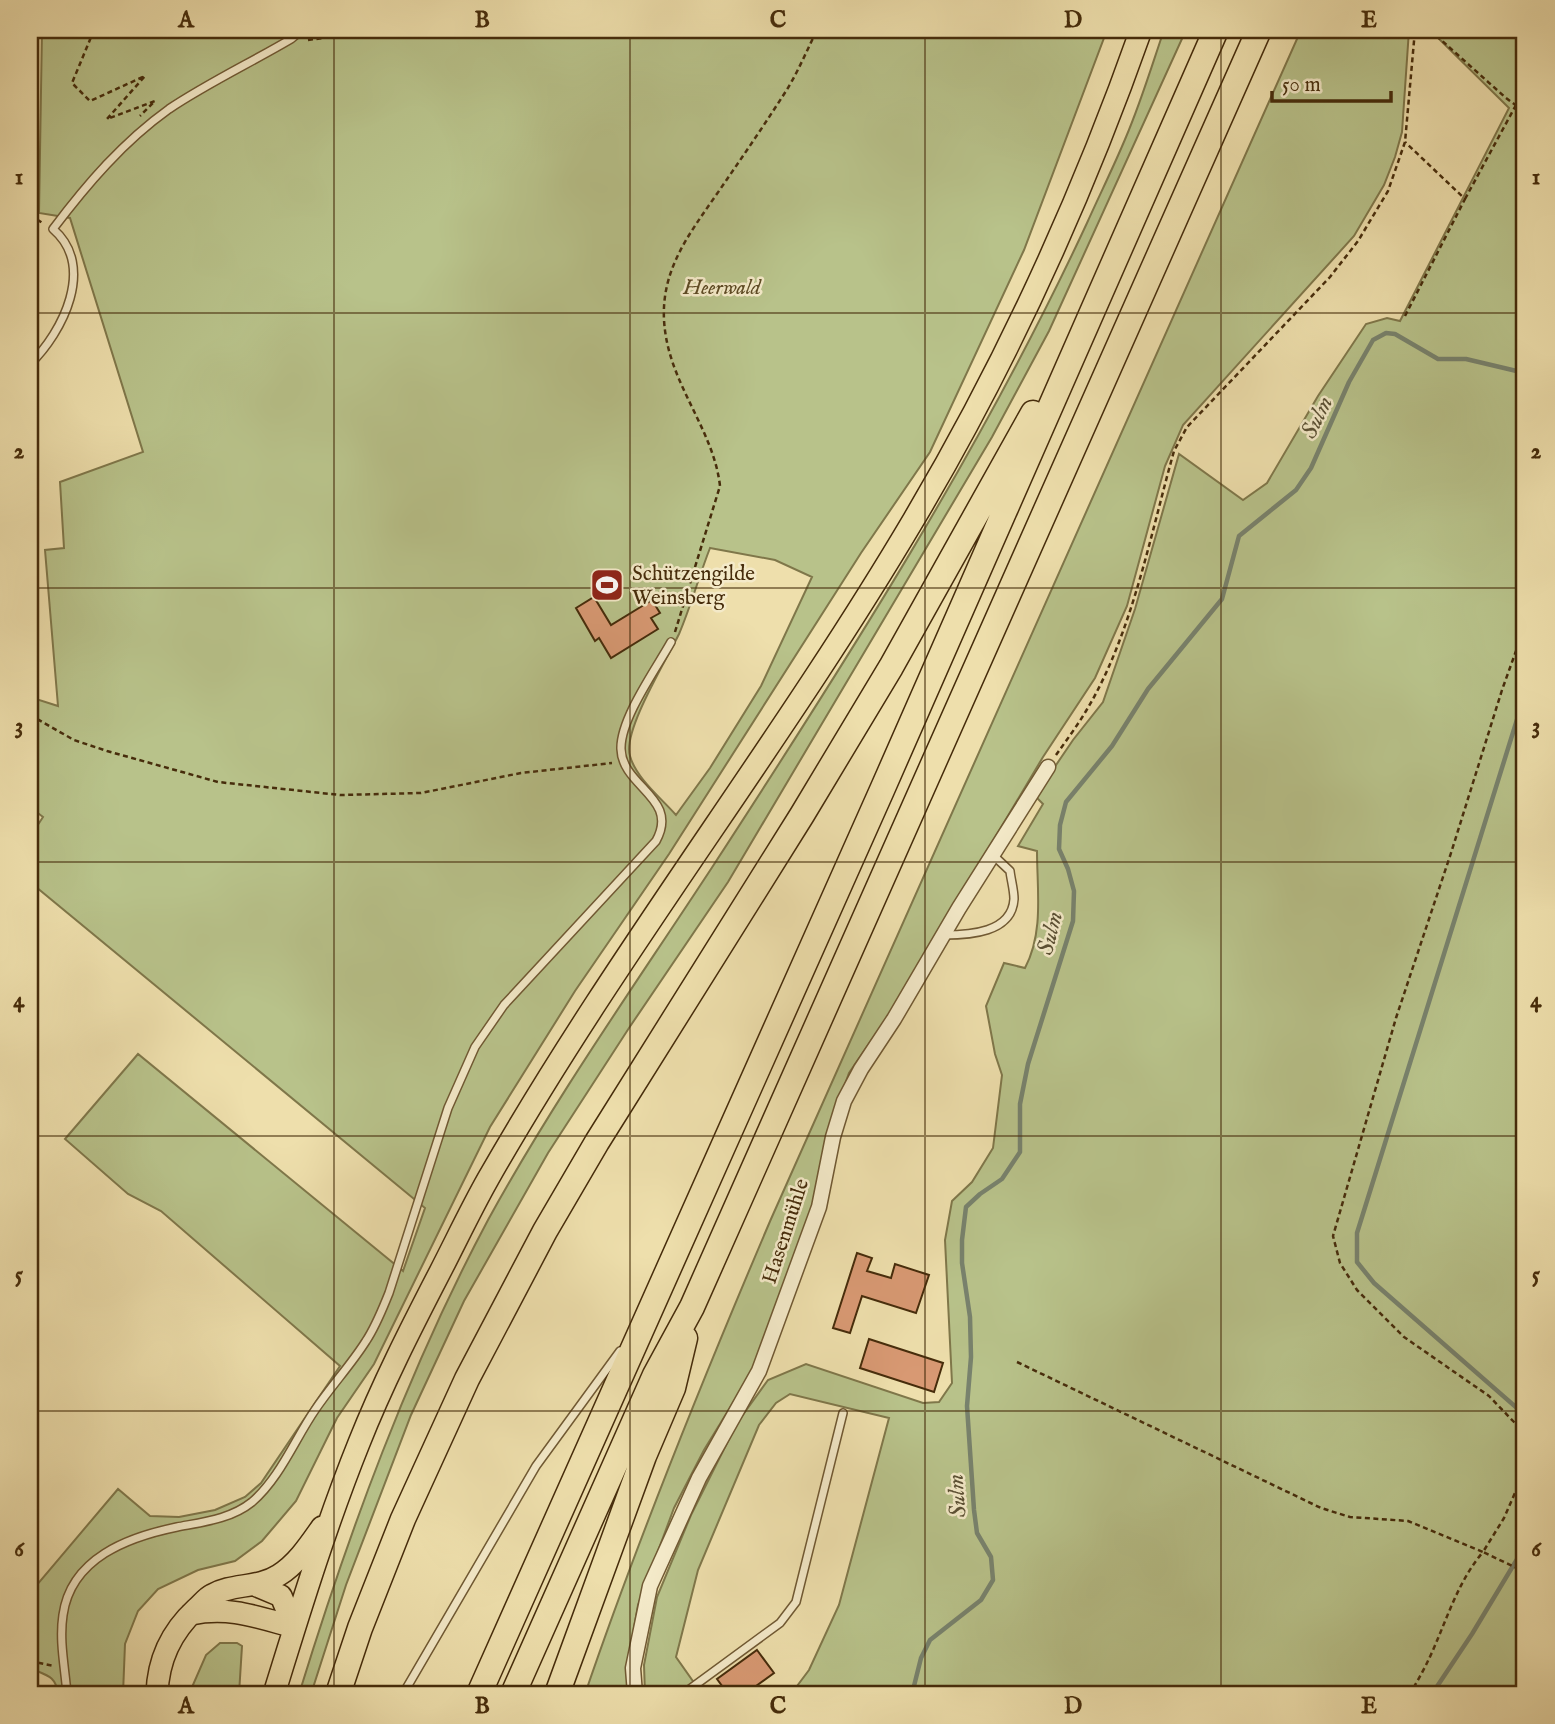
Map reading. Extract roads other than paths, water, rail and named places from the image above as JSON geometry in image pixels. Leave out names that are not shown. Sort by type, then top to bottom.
[{"type":"highway","points":[[479,1694],[1216,30]]},
{"type":"highway","points":[[513,1694],[655,1375],[692,1307],[1259,30]]},
{"type":"highway","points":[[338,1694],[360,1628],[403,1519],[467,1378],[545,1231],[597,1142],[836,758],[966,535],[1000,468],[1081,335]]},
{"type":"highway","points":[[557,1694],[644,1456],[673,1388],[692,1307]]},
{"type":"main road","points":[[274,1694],[294,1627],[359,1442],[485,1184],[604,989],[839,639],[915,517],[995,374],[1072,209],[1141,30]]},
{"type":"main road","points":[[156,1694],[157,1677],[166,1648],[179,1625],[212,1595],[235,1588],[257,1586],[279,1575],[294,1562],[334,1511]]},
{"type":"main road","points":[[257,1586],[281,1596],[294,1627]]},
{"type":"main road","points":[[190,1614],[212,1610],[237,1611],[294,1627]]},
{"type":"street","name":"Hasenmühle","points":[[635,1694],[634,1668],[650,1586],[699,1478],[759,1371],[819,1207],[833,1137],[844,1101],[861,1069],[1048,767]]},
{"type":"lane","points":[[30,364],[57,333],[68,308],[73,276],[71,252],[62,237],[53,229],[119,150],[170,109],[302,30]]},
{"type":"lane","points":[[67,1694],[63,1614],[68,1594],[78,1577],[93,1560],[133,1538],[217,1519],[236,1512],[253,1501],[269,1484],[314,1411],[365,1342],[390,1293],[449,1108],[475,1047],[504,1006],[582,924],[662,831],[662,813],[623,762],[621,749],[625,724],[671,642]]},
{"type":"lane","points":[[943,935],[973,934],[996,927],[1009,916],[1014,900],[1010,871],[993,855]]},
{"type":"lane","points":[[403,1694],[536,1466],[650,1311]]},
{"type":"lane","points":[[683,1694],[780,1623],[796,1602],[843,1413]]},
{"type":"waterway","name":"Sulm","points":[[912,1694],[921,1658],[930,1640],[981,1600],[993,1580],[991,1557],[977,1533],[974,1510],[967,1406],[971,1357],[970,1317],[962,1263],[962,1240],[966,1207],[1002,1179],[1020,1152],[1020,1104],[1028,1064],[1073,921],[1074,891],[1059,849],[1060,825],[1066,802],[1112,746],[1148,689],[1222,599],[1239,536],[1296,490],[1311,468],[1349,382],[1373,340],[1386,333],[1395,334],[1438,359],[1466,359],[1525,373]]},
{"type":"waterway","points":[[1525,694],[1357,1233],[1357,1262],[1374,1283],[1525,1415]]},
{"type":"waterway","points":[[1432,1694],[1525,1546]]},
{"type":"place","name":"Schützengilde Weinsberg","points":[[607,585]]},
{"type":"park label","name":"Heerwald","points":[[722,287]]}]
